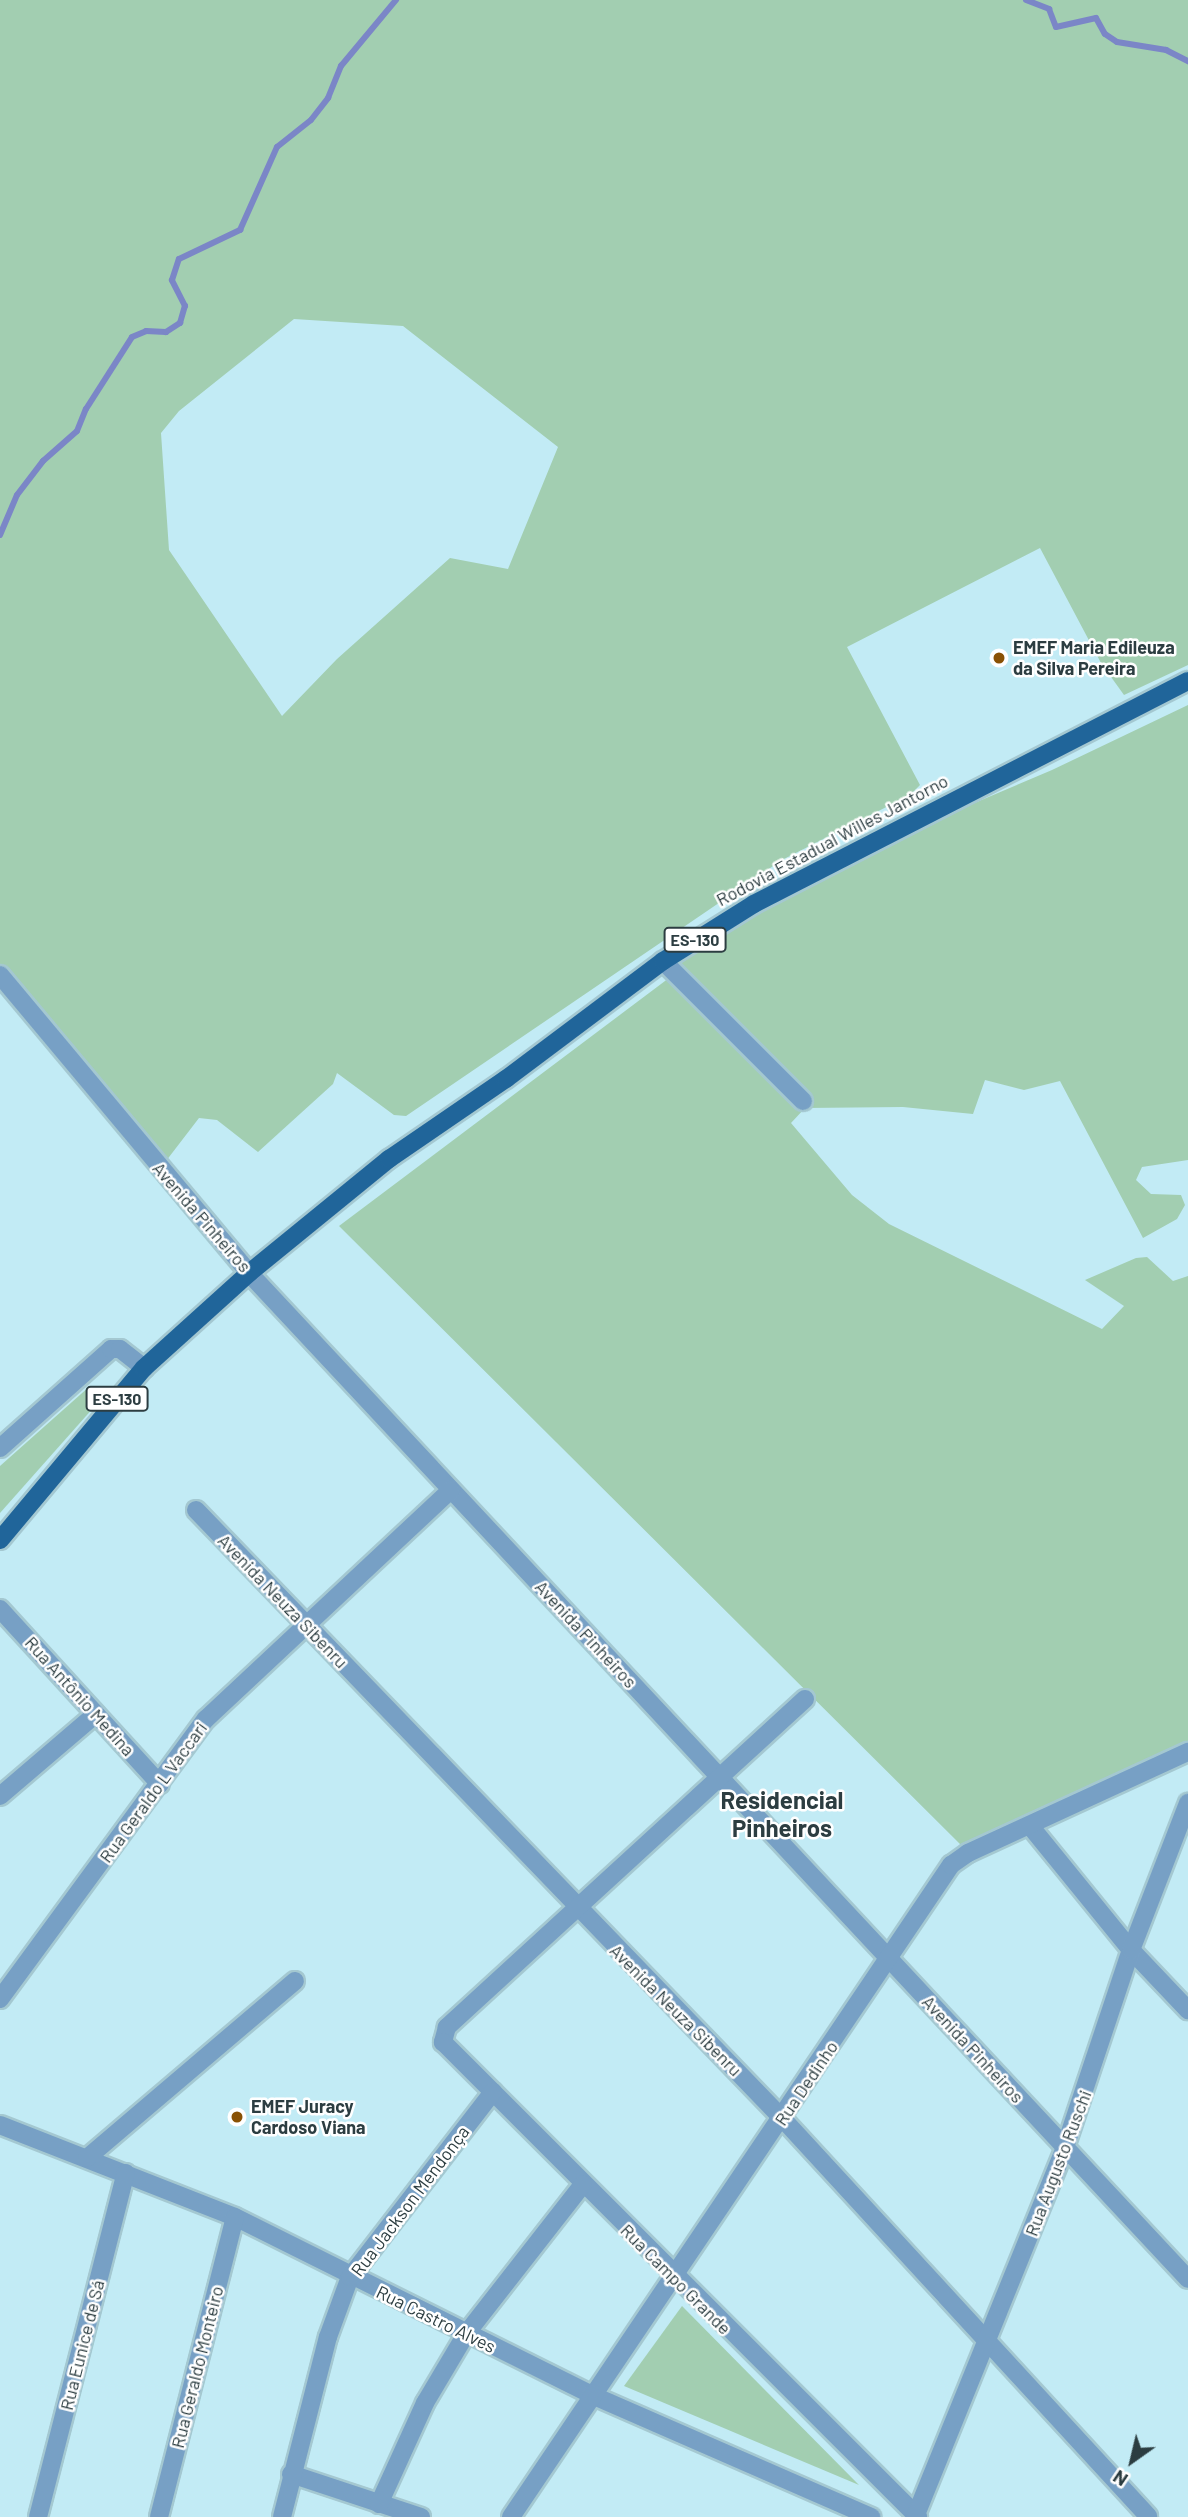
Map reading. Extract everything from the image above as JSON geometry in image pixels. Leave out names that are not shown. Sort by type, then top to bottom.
[{"type":"main road","name":"Rodovia Estadual Willes Jantorno","points":[[249,1273],[389,1159],[506,1079],[663,961],[754,904],[1188,681]]},
{"type":"main road","name":"ES-130","points":[[0,1540],[144,1368],[249,1273]]},
{"type":"street","points":[[663,961],[803,1101]]},
{"type":"street","name":"Avenida Pinheiros","points":[[0,975],[249,1273],[1188,2279]]},
{"type":"street","points":[[0,1448],[111,1349],[120,1349],[144,1368]]},
{"type":"street","name":"Rua Geraldo L Vaccari","points":[[0,1999],[206,1719],[451,1490]]},
{"type":"street","name":"Avenida Neuza Sibenru","points":[[197,1510],[575,1907],[782,2118],[1148,2516]]},
{"type":"street","name":"Rua Antônio Medina","points":[[0,1609],[160,1784]]},
{"type":"street","points":[[575,1907],[805,1699]]},
{"type":"street","points":[[0,1796],[96,1714]]},
{"type":"street","name":"Rua Dedinho","points":[[511,2517],[890,1960],[951,1865],[968,1853],[1031,1827],[1188,1752]]},
{"type":"street","name":"Rua Augusto Ruschi","points":[[916,2516],[1065,2147],[1131,1950],[1188,1803]]},
{"type":"street","points":[[1031,1827],[1131,1950],[1188,2010]]},
{"type":"street","name":"Rua Campo Grande","points":[[575,1907],[447,2027],[443,2035],[446,2049],[493,2092],[673,2276],[916,2516]]},
{"type":"street","points":[[87,2158],[295,1981]]},
{"type":"street","name":"Rua Jackson Mendonça","points":[[282,2517],[290,2474],[350,2277],[493,2092]]},
{"type":"street","name":"Rua Castro Alves","points":[[0,2125],[235,2217],[350,2277],[592,2395],[871,2517]]},
{"type":"street","name":"Rua Eunice de Sá","points":[[38,2517],[126,2173]]},
{"type":"street","points":[[379,2504],[425,2403],[466,2334],[583,2184]]},
{"type":"street","name":"Rua Geraldo Monteiro","points":[[159,2517],[235,2217]]},
{"type":"street","points":[[290,2474],[421,2517]]},
{"type":"green space","points":[[0,0],[1188,0],[1188,665],[1124,695],[1101,663],[1040,548],[847,647],[920,785],[910,795],[782,860],[406,1116],[394,1115],[337,1073],[333,1084],[258,1152],[217,1120],[199,1118],[166,1161],[133,1118],[52,1035],[0,965]],"holes":[[[294,319],[403,326],[558,447],[508,569],[450,558],[337,659],[282,716],[169,550],[161,433],[179,411]]]},
{"type":"green space","points":[[1188,705],[1188,1160],[1142,1167],[1136,1180],[1151,1194],[1181,1195],[1185,1205],[1177,1219],[1143,1238],[1060,1081],[1024,1090],[985,1080],[973,1114],[903,1107],[805,1108],[791,1123],[852,1195],[889,1224],[1102,1329],[1124,1306],[1085,1280],[1136,1258],[1147,1257],[1173,1281],[1188,1276],[1188,1747],[963,1847],[339,1226],[669,978],[672,966],[724,928],[859,852],[1052,770]]},
{"type":"green space","points":[[90,1386],[102,1398],[0,1513],[0,1466]]},
{"type":"green space","points":[[682,2306],[859,2485],[624,2386]]},
{"type":"waterway","points":[[0,535],[17,495],[43,461],[77,431],[86,409],[132,337],[146,331],[166,332],[180,323],[185,306],[172,280],[179,259],[240,230],[277,147],[311,120],[328,98],[341,66],[396,0]]},
{"type":"waterway","points":[[1026,0],[1049,9],[1056,27],[1096,18],[1105,34],[1117,42],[1166,50],[1188,61]]},
{"type":"place","name":"EMEF Maria Edileuza da Silva Pereira","points":[[999,658]]},
{"type":"place","name":"EMEF Juracy Cardoso Viana","points":[[237,2117]]},
{"type":"district","name":"Residencial Pinheiros","points":[[782,1814]]}]
